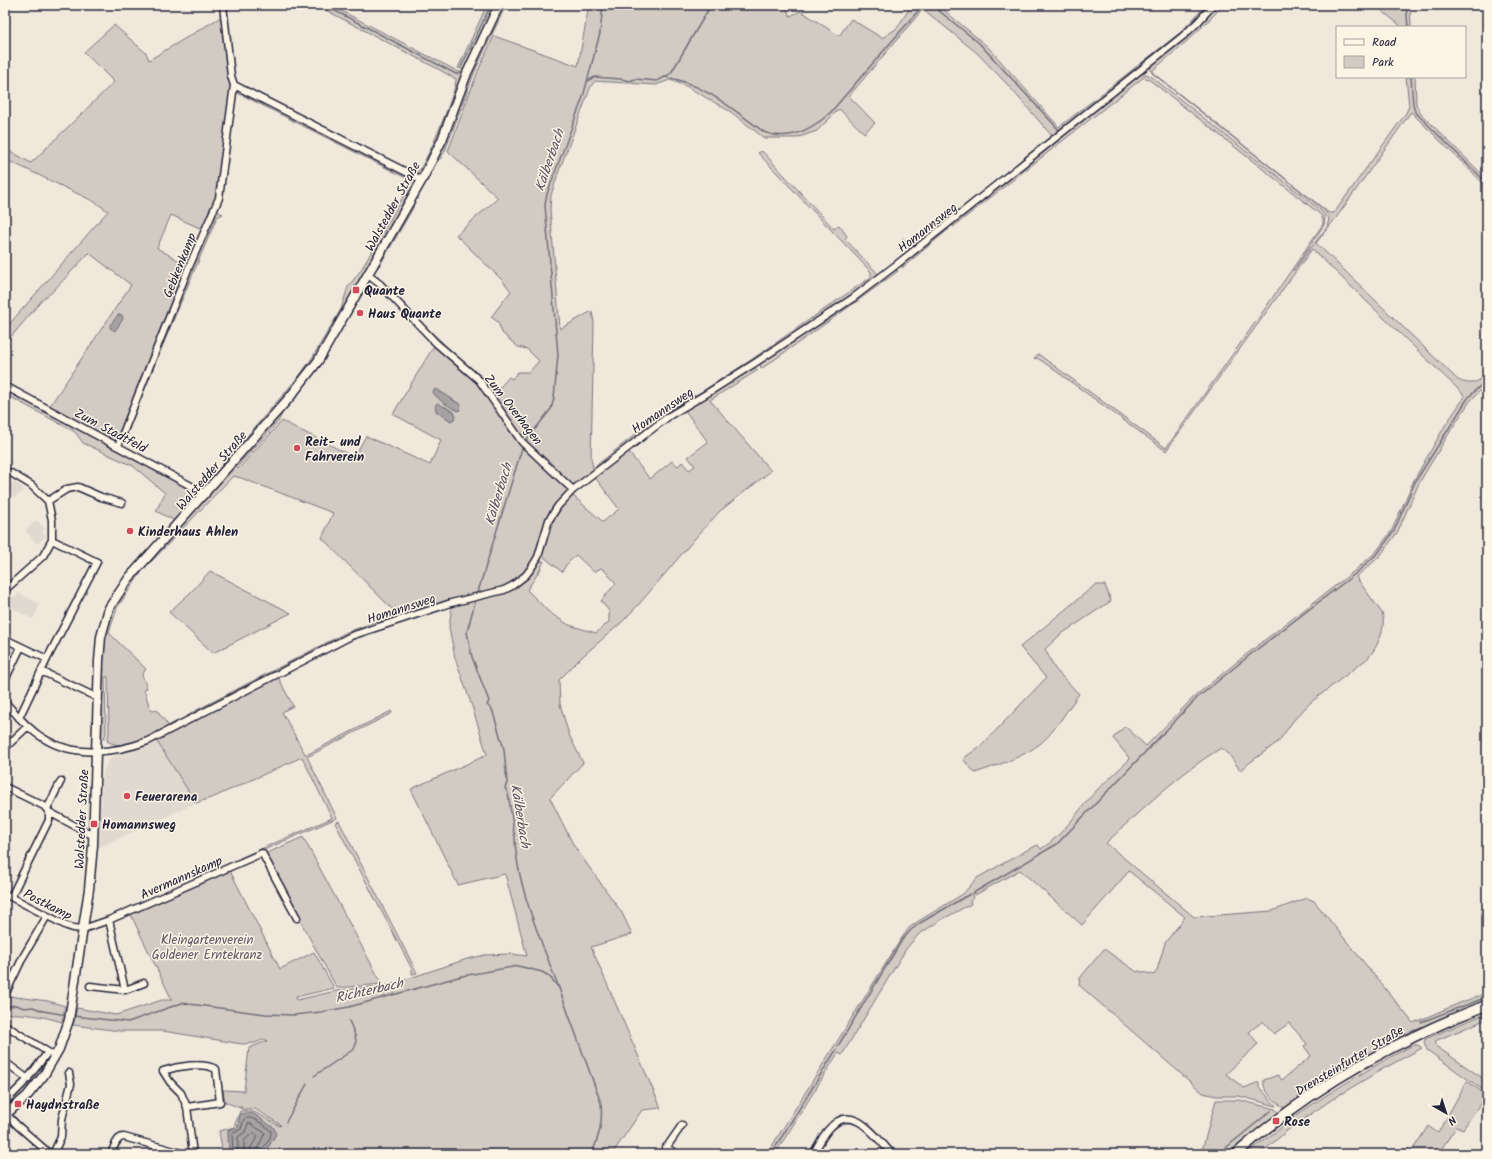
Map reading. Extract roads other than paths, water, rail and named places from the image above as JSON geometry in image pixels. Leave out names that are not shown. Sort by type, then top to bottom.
[{"type":"main road","name":"Walstedder Straße","points":[[5,1114],[32,1090],[44,1075],[56,1056],[69,1020],[89,888],[94,836],[101,638],[106,616],[113,602],[129,578],[206,494],[306,379],[329,343],[422,180],[442,140],[467,73],[499,5]]},
{"type":"main road","name":"Drensteinfurter Straße","points":[[1236,1154],[1284,1115],[1326,1086],[1373,1058],[1417,1035],[1487,1005]]},
{"type":"street","name":"Gebkenkamp","points":[[118,446],[189,267],[219,198],[234,85],[231,76],[223,5]]},
{"type":"street","name":"Homannsweg","points":[[5,702],[19,718],[42,738],[58,746],[74,750],[96,752],[122,749],[148,741],[351,636],[472,597],[504,590],[512,586],[526,575],[532,567],[538,557],[549,520],[558,506],[573,490],[669,416],[755,363],[852,298],[896,265],[1184,36],[1213,5]]},
{"type":"street","points":[[234,85],[422,180]]},
{"type":"street","name":"Zum Overhagen","points":[[368,275],[380,284],[390,297],[436,343],[479,380],[525,444],[573,490]]},
{"type":"street","name":"Zum Stadtfeld","points":[[5,386],[206,494]]},
{"type":"street","points":[[5,471],[31,485],[48,502],[52,520],[52,540],[43,556],[5,590]]},
{"type":"street","points":[[48,502],[67,489],[78,487],[100,497],[122,503]]},
{"type":"street","points":[[19,718],[47,659],[97,562],[52,540]]},
{"type":"street","points":[[5,640],[47,659]]},
{"type":"street","points":[[5,680],[21,648]]},
{"type":"street","points":[[41,671],[98,698]]},
{"type":"street","points":[[5,748],[28,726]]},
{"type":"street","points":[[8,895],[49,820],[48,810],[61,781]]},
{"type":"street","points":[[5,787],[94,836]]},
{"type":"street","name":"Avermannskamp","points":[[83,929],[109,920],[262,853],[297,918]]},
{"type":"street","name":"Postkamp","points":[[8,895],[67,926],[83,929]]},
{"type":"street","points":[[5,995],[23,957],[47,916]]},
{"type":"street","points":[[109,920],[125,990]]},
{"type":"street","points":[[90,986],[125,990],[144,983]]},
{"type":"street","points":[[5,1025],[56,1056]]},
{"type":"street","points":[[5,1102],[28,1079],[48,1052]]},
{"type":"street","points":[[5,1062],[28,1079]]},
{"type":"street","points":[[187,1107],[220,1102],[216,1069],[193,1065],[175,1067],[163,1071],[170,1082],[181,1093],[187,1107],[192,1154]]},
{"type":"street","points":[[53,1154],[61,1136],[62,1119],[71,1084],[70,1073]]},
{"type":"street","points":[[5,1114],[50,1154]]},
{"type":"street","points":[[813,1154],[834,1123],[842,1119],[852,1118],[863,1123],[892,1154]]},
{"type":"street","points":[[662,1154],[682,1125]]},
{"type":"street","points":[[111,1154],[118,1139],[121,1137],[185,1154]]},
{"type":"street","points":[[666,1147],[676,1154]]},
{"type":"water","points":[[118,315],[122,315],[123,319],[115,331],[110,328],[110,325]]},
{"type":"water","points":[[435,389],[461,405],[460,410],[458,411],[441,401],[433,392]]},
{"type":"water","points":[[437,403],[454,412],[456,417],[451,421],[436,411],[435,406]]},
{"type":"water","points":[[240,1114],[254,1114],[274,1128],[276,1134],[264,1154],[229,1154],[228,1130],[238,1127]]},
{"type":"waterway","points":[[324,5],[456,74],[459,72]]},
{"type":"waterway","points":[[461,67],[491,5]]},
{"type":"waterway","name":"Kälberbach","points":[[525,442],[551,409],[554,398],[558,355],[545,205],[547,194],[583,97],[600,33],[603,5]]},
{"type":"waterway","points":[[588,81],[595,77],[630,81],[635,79],[657,81],[665,77],[671,73],[711,5]]},
{"type":"waterway","points":[[1406,5],[1408,26]]},
{"type":"waterway","points":[[931,6],[933,6],[979,43],[1059,130]]},
{"type":"waterway","points":[[665,77],[692,85],[718,98],[764,132],[773,135],[791,135],[808,129],[830,113],[918,11]]},
{"type":"waterway","points":[[1411,78],[1415,112],[1487,183]]},
{"type":"waterway","points":[[973,893],[1057,844],[1197,698],[1251,654],[1355,574],[1378,553],[1394,531],[1415,482],[1468,398],[1487,379]]},
{"type":"waterway","name":"Kälberbach","points":[[477,595],[523,445]]},
{"type":"waterway","name":"Kälberbach","points":[[476,598],[467,632],[472,657],[489,701],[487,705],[492,709],[504,749],[507,783],[505,788],[508,793],[515,836],[516,856],[520,875],[531,914],[559,988]]},
{"type":"waterway","points":[[838,1046],[902,940],[920,923],[970,894]]},
{"type":"waterway","name":"Richterbach","points":[[73,1016],[128,1022],[182,1003],[265,1014],[294,1015],[349,1007],[462,976],[518,966],[542,972],[549,976],[559,988],[601,1103],[600,1129],[592,1154]]},
{"type":"waterway","points":[[1421,1022],[1487,997]]},
{"type":"waterway","name":"Richterbach","points":[[5,1007],[16,1005],[24,1008],[33,1007],[43,1011],[67,1015]]},
{"type":"waterway","points":[[314,1076],[354,1049],[356,1039],[349,1021]]},
{"type":"waterway","points":[[771,1154],[836,1050]]},
{"type":"waterway","points":[[286,1122],[307,1084]]},
{"type":"waterway","points":[[1218,1154],[1271,1111]]},
{"type":"place","name":"Quante","points":[[356,290]]},
{"type":"place","name":"Haus Quante","points":[[360,313]]},
{"type":"place","name":"Reit- und Fahrverein","points":[[297,448]]},
{"type":"place","name":"Kinderhaus Ahlen","points":[[130,531]]},
{"type":"place","name":"Feuerarena","points":[[127,796]]},
{"type":"place","name":"Homannsweg","points":[[94,824]]},
{"type":"place","name":"Haydnstraße","points":[[18,1104]]},
{"type":"place","name":"Rose","points":[[1276,1121]]},
{"type":"park label","name":"Kleingartenverein Goldener Erntekranz","points":[[207,946]]}]
